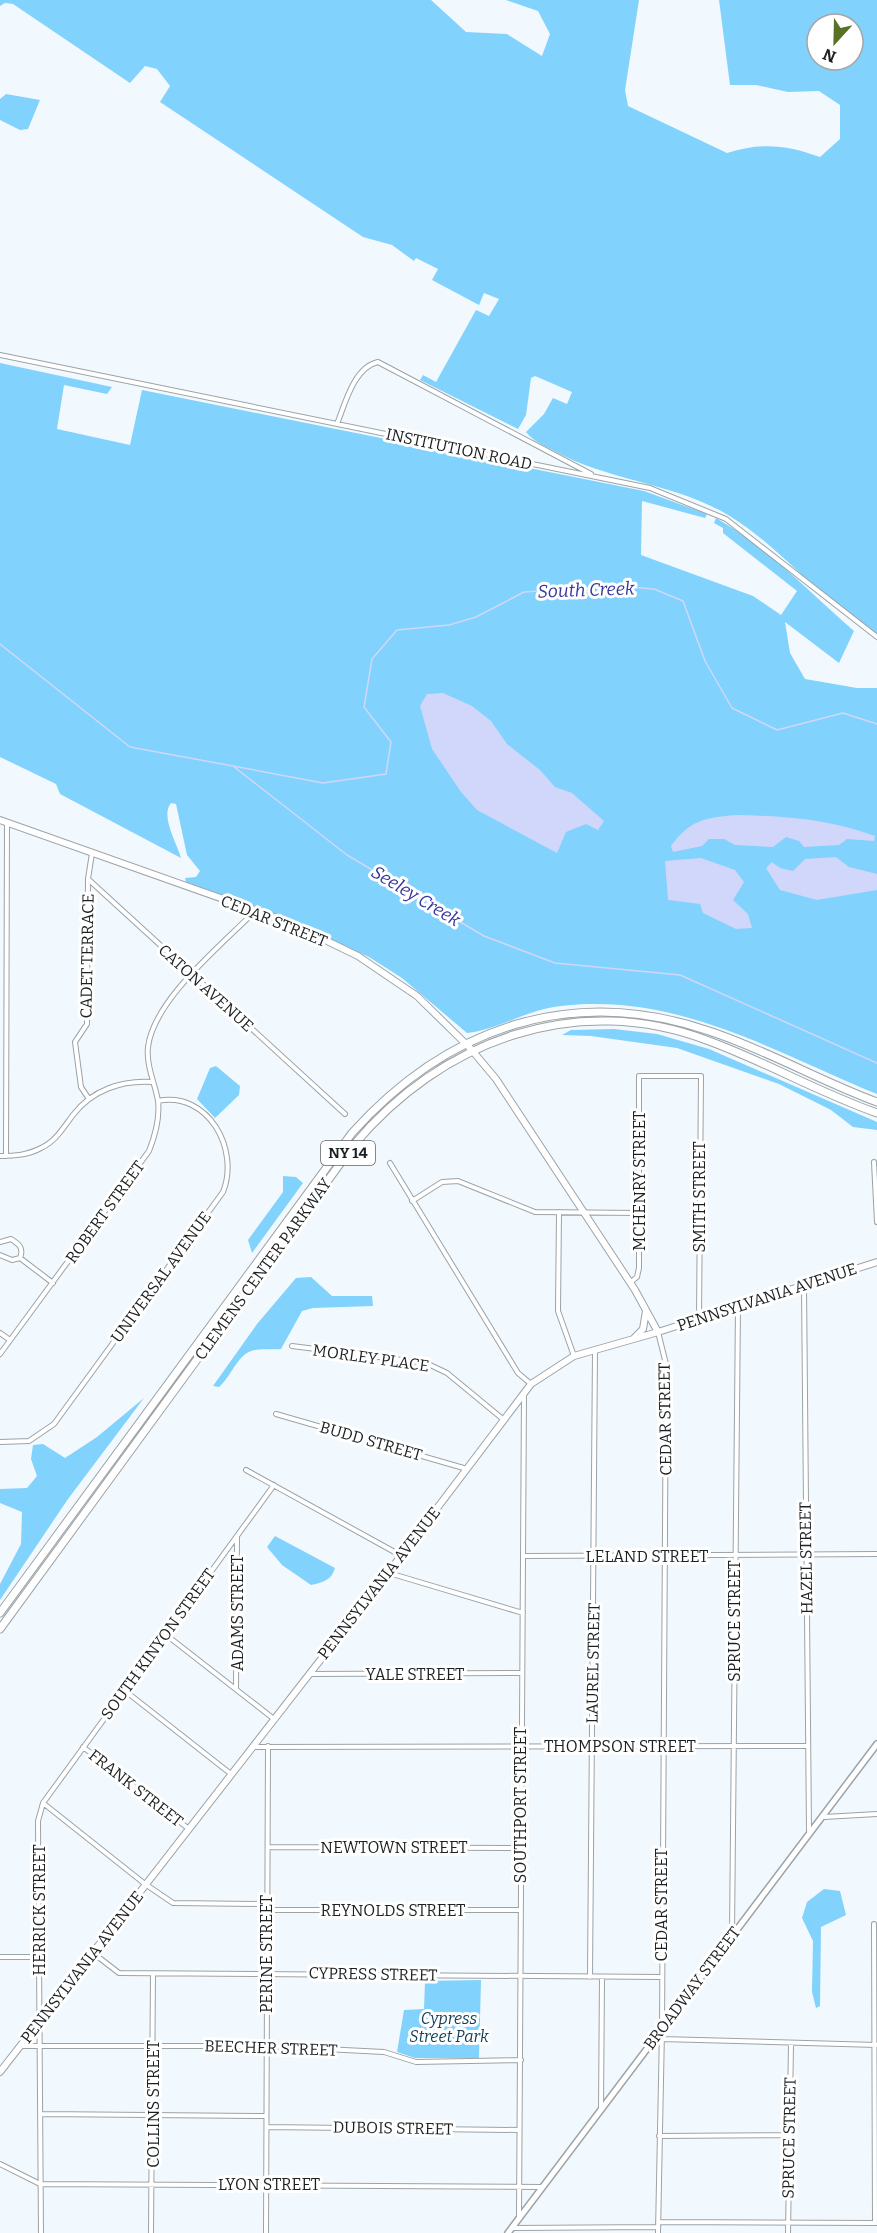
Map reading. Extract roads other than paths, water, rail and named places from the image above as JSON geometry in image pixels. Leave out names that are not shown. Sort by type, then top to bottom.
[{"type":"main road","name":"CEDAR STREET","points":[[4,822],[288,922],[358,956],[417,996],[469,1047],[496,1079],[585,1212],[658,1332]]},
{"type":"main road","name":"CLEMENS CENTER PARKWAY","points":[[0,1613],[352,1133],[398,1086],[513,1025],[567,1013],[603,1012],[658,1017],[720,1035],[877,1102]]},
{"type":"main road","name":"CLEMENS CENTER PARKWAY","points":[[0,1629],[353,1146],[377,1118],[410,1088],[469,1047],[549,1026],[601,1021],[647,1025],[709,1040],[877,1113]]},
{"type":"main road","name":"PENNSYLVANIA AVENUE","points":[[0,2072],[388,1573],[531,1384],[574,1356],[658,1332],[877,1262]]},
{"type":"main road","points":[[633,1339],[643,1329],[646,1311]]},
{"type":"street","name":"INSTITUTION ROAD","points":[[0,355],[651,488],[726,519],[877,637]]},
{"type":"street","points":[[337,424],[360,373],[369,364],[378,362],[597,477]]},
{"type":"street","points":[[4,822],[6,1156]]},
{"type":"street","points":[[88,879],[92,853]]},
{"type":"street","name":"CATON AVENUE","points":[[88,879],[345,1114]]},
{"type":"street","name":"CADET TERRACE","points":[[88,879],[87,1024],[75,1042],[81,1087],[89,1100]]},
{"type":"street","name":"ROBERT STREET","points":[[0,1354],[149,1151],[155,1136],[158,1101],[152,1082],[148,1047],[156,1021],[192,975],[255,911]]},
{"type":"street","points":[[0,944],[6,944]]},
{"type":"street","name":"SMITH STREET","points":[[639,1076],[701,1076],[699,1318]]},
{"type":"street","name":"MCHENRY STREET","points":[[630,1283],[637,1277],[639,1268],[639,1076]]},
{"type":"street","points":[[0,1156],[21,1155],[49,1144],[89,1100],[117,1085],[152,1082]]},
{"type":"street","name":"UNIVERSAL AVENUE","points":[[0,1442],[28,1441],[54,1424],[223,1192],[228,1158],[224,1138],[217,1127],[190,1106],[164,1100],[158,1101]]},
{"type":"street","points":[[874,1162],[877,1222]]},
{"type":"street","points":[[390,1163],[518,1373],[531,1384]]},
{"type":"street","points":[[412,1201],[442,1182],[458,1181],[535,1212],[639,1213]]},
{"type":"street","points":[[559,1212],[558,1311],[574,1356]]},
{"type":"street","points":[[0,1242],[11,1239],[18,1243],[21,1249],[20,1258]]},
{"type":"street","points":[[0,1255],[12,1260],[20,1258]]},
{"type":"street","points":[[20,1258],[53,1283]]},
{"type":"street","name":"HAZEL STREET","points":[[804,1286],[809,1831]]},
{"type":"street","name":"SPRUCE STREET","points":[[732,1935],[738,1306]]},
{"type":"street","name":"CEDAR STREET","points":[[658,1332],[666,1363],[662,2030],[658,2233]]},
{"type":"street","points":[[0,1333],[9,1340]]},
{"type":"street","name":"MORLEY PLACE","points":[[292,1346],[426,1363],[453,1378],[504,1420]]},
{"type":"street","name":"LAUREL STREET","points":[[590,1977],[595,1349]]},
{"type":"street","name":"SOUTHPORT STREET","points":[[519,2218],[520,1746],[524,1556],[524,1392]]},
{"type":"street","name":"BUDD STREET","points":[[276,1414],[467,1469]]},
{"type":"street","points":[[246,1470],[400,1555]]},
{"type":"street","name":"SOUTH KINYON STREET","points":[[43,1803],[274,1485]]},
{"type":"street","name":"ADAMS STREET","points":[[236,1689],[237,1537]]},
{"type":"street","name":"LELAND STREET","points":[[524,1556],[877,1554]]},
{"type":"street","points":[[388,1573],[523,1613]]},
{"type":"street","points":[[165,1634],[274,1719]]},
{"type":"street","name":"YALE STREET","points":[[308,1674],[522,1673]]},
{"type":"street","points":[[124,1690],[231,1774]]},
{"type":"street","name":"BROADWAY STREET","points":[[510,2230],[809,1831],[824,1817],[877,1744]]},
{"type":"street","name":"THOMPSON STREET","points":[[251,1748],[268,1746],[808,1746]]},
{"type":"street","name":"PERINE STREET","points":[[266,2233],[268,1746]]},
{"type":"street","name":"FRANK STREET","points":[[84,1747],[189,1828]]},
{"type":"street","points":[[43,1803],[145,1884],[173,1903],[266,1904]]},
{"type":"street","name":"HERRICK STREET","points":[[41,2233],[38,1821],[43,1803]]},
{"type":"street","points":[[824,1817],[877,1814]]},
{"type":"street","name":"NEWTOWN STREET","points":[[268,1846],[520,1848]]},
{"type":"street","name":"REYNOLDS STREET","points":[[267,1910],[520,1910]]},
{"type":"street","points":[[510,2230],[658,2225],[876,2223],[874,1924]]},
{"type":"street","name":"CYPRESS STREET","points":[[93,1953],[119,1973],[661,1977]]},
{"type":"street","points":[[0,1957],[39,1957]]},
{"type":"street","name":"COLLINS STREET","points":[[151,2233],[153,1974]]},
{"type":"street","points":[[601,2109],[602,1977]]},
{"type":"street","points":[[661,2039],[875,2045]]},
{"type":"street","name":"SPRUCE STREET","points":[[788,2233],[791,2044]]},
{"type":"street","name":"BEECHER STREET","points":[[21,2046],[265,2046],[384,2052],[416,2062],[520,2060]]},
{"type":"street","points":[[41,2114],[266,2116]]},
{"type":"street","name":"DUBOIS STREET","points":[[267,2127],[519,2130]]},
{"type":"street","points":[[659,2136],[790,2135]]},
{"type":"street","name":"LYON STREET","points":[[0,2164],[40,2184],[266,2183],[542,2187]]},
{"type":"waterway","name":"South Creek","points":[[233,766],[323,783],[386,774],[391,742],[364,707],[372,659],[397,630],[449,625],[476,617],[524,592],[618,586],[654,589],[683,601],[705,661],[732,708],[777,730],[843,713],[877,724]]},
{"type":"waterway","name":"Seeley Creek","points":[[0,644],[130,747],[233,766],[347,855],[484,936],[555,963],[680,975],[877,1063]]},
{"type":"park label","name":"Cypress Street Park","points":[[449,2027]]}]
